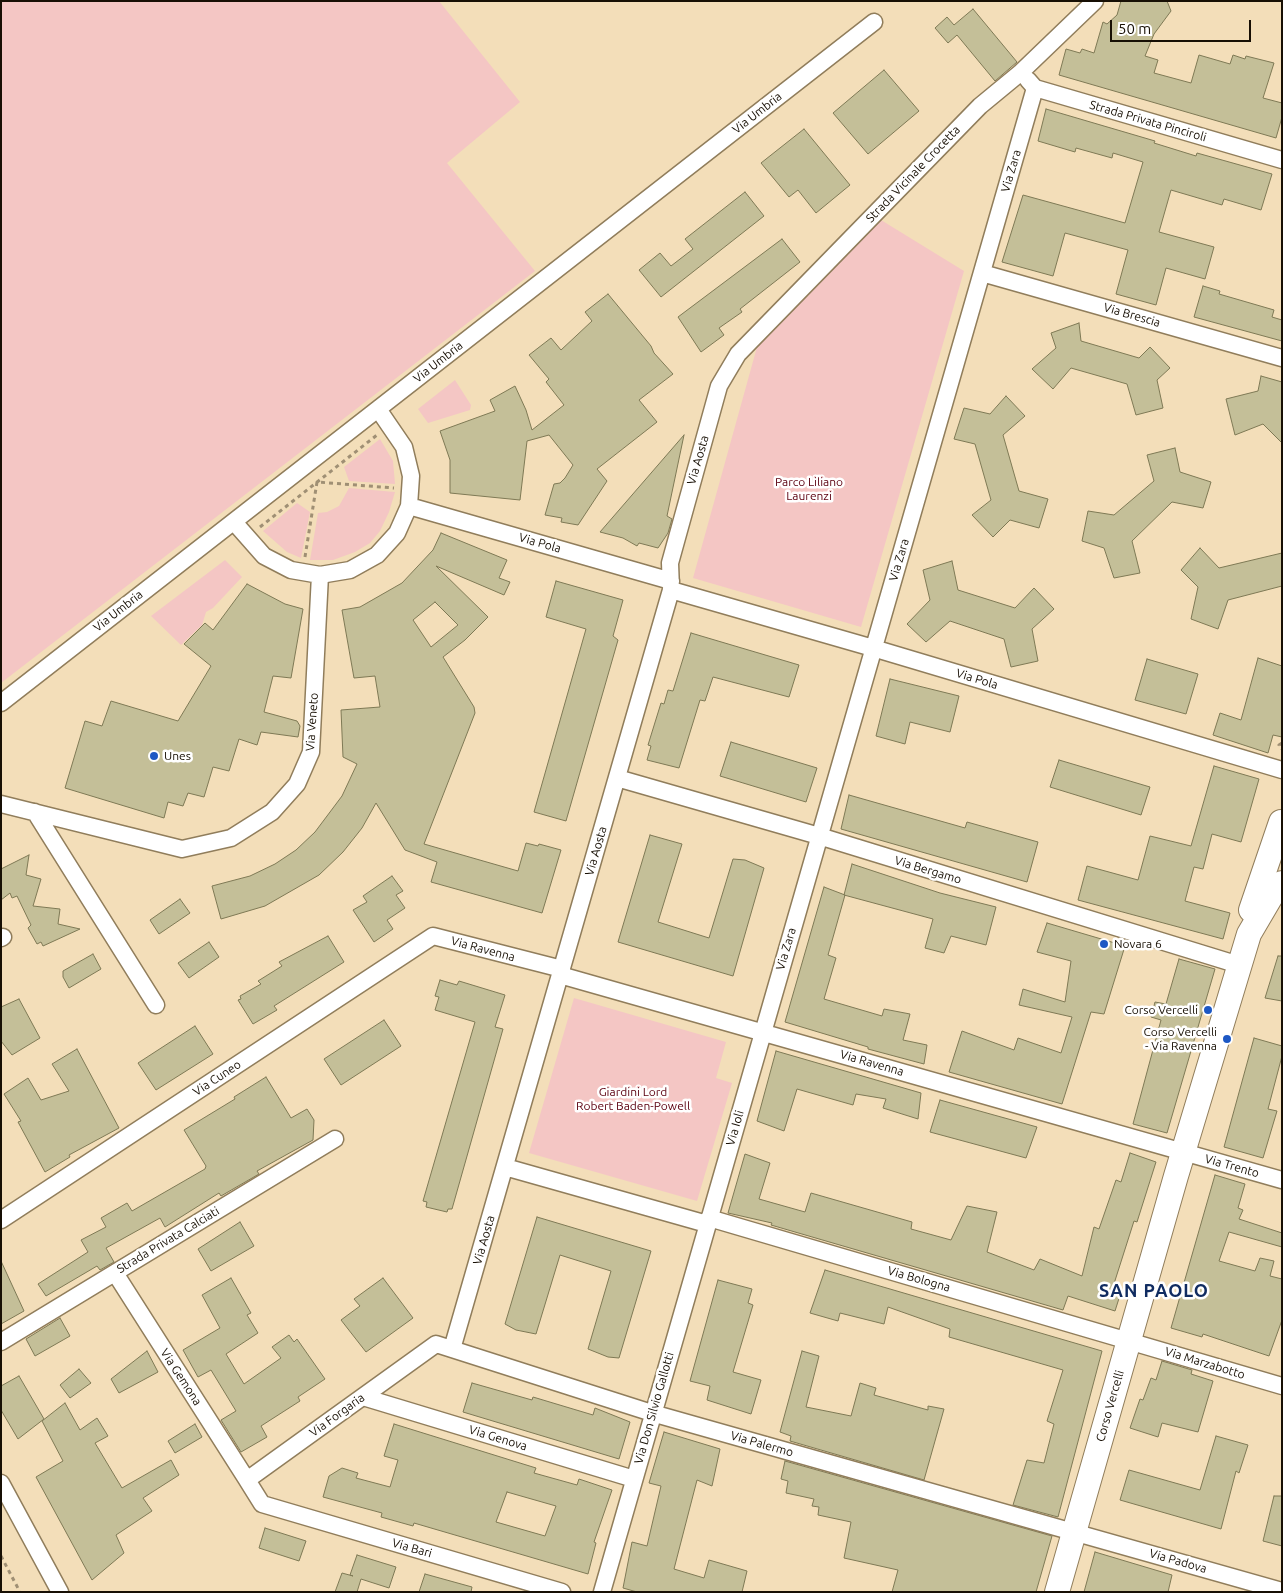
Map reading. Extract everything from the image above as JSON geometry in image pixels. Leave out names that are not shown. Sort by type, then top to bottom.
[{"type":"main road","name":"Corso Vercelli","points":[[1249,934],[1248,920],[1282,823],[1282,818]]},
{"type":"main road","name":"Corso Vercelli","points":[[1057,1592],[1183,1151],[1249,934],[1276,888],[1282,884]]},
{"type":"street","name":"Strada Vicinale Crocetta","points":[[738,354],[980,106],[1020,72],[1094,1]]},
{"type":"street","name":"Via Umbria","points":[[1,703],[874,22]]},
{"type":"street","points":[[1020,72],[1035,88]]},
{"type":"street","name":"Strada Privata Pinciroli","points":[[1035,88],[1282,160]]},
{"type":"street","name":"Via Zara","points":[[762,1032],[1035,88]]},
{"type":"street","name":"Via Brescia","points":[[982,273],[1282,358]]},
{"type":"street","name":"Via Aosta","points":[[452,1349],[671,586],[670,562],[719,386],[738,354]]},
{"type":"street","points":[[234,522],[264,556],[291,570],[320,575],[350,570],[377,556],[397,533],[409,506],[411,476],[404,447],[378,409]]},
{"type":"street","name":"Via Pola","points":[[409,506],[873,648],[1282,770]]},
{"type":"street","name":"Via Veneto","points":[[1,804],[182,849],[231,838],[272,812],[296,784],[311,752],[320,575]]},
{"type":"street","name":"Via Bergamo","points":[[617,778],[819,836],[1239,966]]},
{"type":"street","points":[[35,812],[156,1006]]},
{"type":"street","name":"Via Ravenna","points":[[433,936],[762,1032],[1183,1151]]},
{"type":"street","name":"Via Cuneo","points":[[1,1220],[433,936]]},
{"type":"street","name":"Via Ioli","points":[[708,1221],[762,1032]]},
{"type":"street","name":"Strada Privata Calciati","points":[[1,1342],[335,1139]]},
{"type":"street","name":"Via Trento","points":[[1183,1151],[1282,1180]]},
{"type":"street","name":"Via Bologna","points":[[504,1167],[708,1221],[1129,1341]]},
{"type":"street","name":"Via Don Silvio Gallotti","points":[[602,1592],[708,1221]]},
{"type":"street","name":"Via Gemona","points":[[114,1273],[247,1480]]},
{"type":"street","name":"Via Marzabotto","points":[[1129,1341],[1282,1386]]},
{"type":"street","name":"Via Forgaria","points":[[247,1480],[436,1344],[452,1349]]},
{"type":"street","name":"Via Palermo","points":[[452,1349],[652,1413],[1074,1532]]},
{"type":"street","name":"Via Genova","points":[[363,1397],[634,1479]]},
{"type":"street","name":"Via Bari","points":[[247,1480],[262,1504],[562,1592]]},
{"type":"street","points":[[1,1483],[60,1592]]},
{"type":"street","name":"Via Padova","points":[[1074,1532],[1282,1591]]},
{"type":"path","points":[[259,527],[377,435]]},
{"type":"path","points":[[317,482],[395,488]]},
{"type":"path","points":[[305,559],[317,482]]},
{"type":"path","points":[[1282,743],[1279,745],[1282,749]]},
{"type":"path","points":[[1,1556],[20,1592]]},
{"type":"green space","points":[[1,1],[439,1],[520,102],[447,163],[535,271],[1,683]]},
{"type":"green space","name":"Parco Liliano Laurenzi","points":[[881,220],[964,271],[861,627],[693,578],[757,347]]},
{"type":"green space","points":[[455,380],[471,405],[470,410],[428,423],[418,409]]},
{"type":"green space","points":[[380,439],[393,461],[395,484],[349,481],[344,467]]},
{"type":"green space","points":[[349,488],[395,492],[389,512],[380,531],[370,543],[355,552],[333,560],[310,560],[318,513],[327,512],[339,506]]},
{"type":"green space","points":[[297,503],[310,512],[301,558],[287,552],[263,531]]},
{"type":"green space","points":[[225,560],[242,577],[213,608],[206,612],[202,625],[181,645],[151,616]]},
{"type":"green space","name":"Giardini Lord Robert Baden-Powell","points":[[574,998],[726,1042],[716,1078],[732,1083],[697,1201],[529,1153]]},
{"type":"building","points":[[1121,1],[1167,1],[1171,11],[1154,34],[1145,56],[1158,60],[1154,73],[1191,83],[1199,55],[1230,64],[1233,55],[1245,59],[1246,56],[1274,63],[1263,98],[1282,103],[1282,117],[1276,138],[1059,75],[1066,49],[1080,53],[1082,49],[1094,53],[1103,22],[1107,24],[1117,15]]},
{"type":"building","points":[[973,9],[1017,62],[995,81],[957,35],[948,43],[935,28],[947,17],[954,25]]},
{"type":"building","points":[[884,70],[919,111],[868,154],[833,113]]},
{"type":"building","points":[[1046,109],[1155,141],[1154,143],[1196,156],[1197,153],[1272,174],[1261,210],[1224,199],[1222,205],[1171,190],[1159,232],[1214,247],[1205,279],[1166,268],[1156,305],[1116,294],[1128,250],[1065,233],[1053,276],[1002,262],[1023,195],[1125,223],[1143,162],[1113,153],[1112,158],[1076,148],[1075,152],[1038,141]]},
{"type":"building","points":[[804,129],[850,185],[816,213],[798,190],[789,197],[761,163]]},
{"type":"building","points":[[745,192],[764,216],[661,297],[639,270],[660,253],[671,266],[693,249],[685,239]]},
{"type":"building","points":[[782,239],[800,262],[740,309],[742,312],[719,328],[724,335],[701,352],[678,317]]},
{"type":"building","points":[[1203,286],[1220,291],[1219,294],[1274,310],[1272,317],[1282,320],[1282,341],[1194,317]]},
{"type":"building","points":[[608,294],[651,346],[654,353],[673,374],[639,400],[657,422],[597,469],[607,481],[578,525],[561,522],[562,518],[545,515],[554,484],[560,483],[565,478],[573,465],[549,435],[527,441],[520,500],[450,493],[450,460],[440,431],[495,411],[490,400],[515,386],[526,410],[532,430],[564,405],[546,382],[549,379],[529,355],[551,338],[561,350],[592,321],[585,312]]},
{"type":"building","points":[[1079,323],[1081,341],[1139,358],[1150,347],[1170,368],[1157,380],[1163,408],[1136,415],[1127,384],[1071,368],[1053,389],[1032,369],[1056,348],[1051,333]]},
{"type":"building","points":[[1261,376],[1282,382],[1282,443],[1263,424],[1235,435],[1226,399],[1258,391]]},
{"type":"building","points":[[1006,396],[1025,416],[1003,435],[1019,491],[1048,499],[1039,528],[1010,520],[993,537],[972,515],[991,500],[975,444],[954,439],[964,408],[990,414]]},
{"type":"building","points":[[684,435],[667,516],[672,519],[668,533],[658,548],[639,543],[637,546],[623,538],[600,532]]},
{"type":"building","points":[[1175,448],[1180,472],[1211,482],[1203,508],[1172,502],[1132,541],[1140,573],[1114,578],[1104,548],[1082,541],[1088,511],[1114,515],[1154,481],[1147,455]]},
{"type":"building","points":[[441,533],[507,560],[499,578],[510,582],[504,595],[436,566],[488,617],[465,640],[443,657],[474,707],[475,713],[424,844],[518,871],[526,843],[538,846],[539,844],[561,850],[542,913],[431,882],[437,862],[405,850],[376,803],[362,828],[343,852],[319,875],[265,906],[221,919],[212,886],[250,876],[275,864],[296,850],[315,832],[342,796],[357,764],[343,757],[341,710],[380,707],[375,676],[354,678],[342,610],[360,607],[402,583],[433,550]],"holes":[[[435,602],[458,625],[431,647],[413,620]]]},
{"type":"building","points":[[1200,548],[1219,568],[1282,553],[1282,586],[1228,600],[1218,629],[1191,619],[1198,587],[1181,570]]},
{"type":"building","points":[[952,561],[958,590],[1015,608],[1034,588],[1054,609],[1032,629],[1038,661],[1011,667],[1004,639],[950,621],[926,642],[907,624],[930,600],[923,570]]},
{"type":"building","points":[[556,581],[623,600],[613,636],[618,640],[566,821],[534,812],[586,629],[546,617]]},
{"type":"building","points":[[247,584],[285,604],[303,609],[291,678],[273,676],[264,712],[297,721],[300,726],[298,737],[261,732],[257,745],[239,739],[229,771],[213,767],[204,797],[188,793],[183,806],[168,802],[164,818],[65,788],[85,721],[102,726],[111,701],[178,721],[211,666],[184,644],[205,623],[213,630]]},
{"type":"building","points":[[691,633],[799,665],[789,697],[713,677],[705,701],[700,700],[679,768],[647,760],[651,746],[648,745],[661,703],[664,704],[668,690],[673,691]]},
{"type":"building","points":[[1258,658],[1282,666],[1282,737],[1273,735],[1268,753],[1213,735],[1220,713],[1241,720]]},
{"type":"building","points":[[1147,659],[1198,674],[1186,714],[1135,700]]},
{"type":"building","points":[[890,679],[959,696],[950,732],[910,722],[905,744],[876,736]]},
{"type":"building","points":[[731,742],[817,768],[806,802],[720,776]]},
{"type":"building","points":[[1059,760],[1150,787],[1141,815],[1050,787]]},
{"type":"building","points":[[1214,766],[1259,779],[1241,842],[1212,834],[1203,869],[1194,867],[1185,901],[1230,913],[1223,939],[1078,900],[1087,866],[1138,880],[1150,836],[1191,846]]},
{"type":"building","points":[[849,795],[965,828],[967,822],[1038,842],[1027,882],[841,829]]},
{"type":"building","points":[[650,835],[682,844],[658,922],[709,938],[733,859],[745,860],[764,868],[733,976],[618,942]]},
{"type":"building","points":[[29,855],[26,875],[41,879],[33,906],[60,909],[58,924],[80,929],[43,946],[41,942],[37,944],[28,928],[31,925],[17,896],[12,898],[10,893],[1,900],[1,869]]},
{"type":"building","points":[[852,864],[940,893],[996,907],[986,945],[951,936],[944,953],[925,948],[933,919],[844,895]]},
{"type":"building","points":[[392,876],[403,891],[396,895],[405,908],[387,920],[393,929],[374,942],[353,910],[367,902],[363,896]]},
{"type":"building","points":[[824,887],[845,895],[828,955],[836,958],[824,999],[882,1016],[884,1009],[910,1014],[903,1040],[927,1045],[924,1064],[868,1049],[868,1047],[785,1022]]},
{"type":"building","points":[[180,899],[190,913],[159,934],[150,920]]},
{"type":"building","points":[[1047,923],[1125,946],[1104,1014],[1091,1012],[1062,1104],[949,1072],[962,1031],[1014,1050],[1018,1038],[1061,1053],[1072,1017],[1019,1005],[1023,989],[1065,1002],[1071,961],[1037,952]]},
{"type":"building","points":[[328,936],[344,962],[274,1006],[277,1010],[253,1024],[238,1000],[241,999],[240,996],[261,984],[258,981],[282,966],[279,962]]},
{"type":"building","points":[[209,942],[219,957],[189,978],[178,963]]},
{"type":"building","points":[[93,954],[101,969],[69,988],[63,977],[63,971]]},
{"type":"building","points":[[1278,956],[1282,956],[1282,1001],[1265,998]]},
{"type":"building","points":[[1179,959],[1215,969],[1167,1133],[1133,1124],[1161,1020],[1151,1017],[1155,1002],[1166,1004]]},
{"type":"building","points":[[440,980],[457,985],[459,981],[505,995],[495,1027],[503,1029],[452,1209],[448,1209],[447,1212],[426,1207],[427,1202],[423,1201],[475,1022],[435,1010],[439,997],[435,996]]},
{"type":"building","points":[[19,999],[40,1038],[12,1055],[1,1041],[1,1007]]},
{"type":"building","points":[[384,1020],[401,1046],[341,1085],[324,1059]]},
{"type":"building","points":[[195,1026],[213,1054],[156,1090],[138,1063]]},
{"type":"building","points":[[1254,1038],[1282,1046],[1282,1056],[1268,1109],[1277,1111],[1263,1158],[1224,1147]]},
{"type":"building","points":[[77,1049],[119,1128],[69,1155],[70,1157],[45,1172],[18,1122],[21,1121],[4,1094],[28,1078],[41,1100],[69,1091],[52,1064]]},
{"type":"building","points":[[776,1051],[921,1093],[918,1119],[883,1108],[886,1099],[856,1094],[853,1105],[797,1089],[784,1131],[757,1121]]},
{"type":"building","points":[[266,1077],[291,1118],[307,1109],[314,1120],[313,1140],[257,1171],[259,1174],[221,1196],[219,1193],[165,1227],[160,1218],[106,1248],[114,1262],[100,1270],[97,1266],[46,1296],[38,1284],[88,1252],[81,1240],[106,1227],[101,1218],[127,1203],[132,1211],[205,1169],[206,1166],[184,1130],[235,1099],[234,1097]]},
{"type":"building","points":[[940,1100],[1037,1127],[1026,1158],[930,1132]]},
{"type":"building","points":[[1130,1153],[1156,1162],[1137,1222],[1134,1221],[1112,1290],[1121,1292],[1115,1311],[1068,1296],[1063,1310],[771,1225],[772,1223],[728,1213],[745,1154],[770,1163],[759,1199],[805,1212],[811,1193],[912,1222],[911,1229],[951,1240],[967,1206],[997,1212],[987,1252],[1034,1270],[1040,1259],[1082,1276],[1094,1227],[1099,1229],[1116,1180],[1121,1182]]},
{"type":"building","points":[[1215,1175],[1245,1184],[1238,1208],[1243,1210],[1239,1219],[1282,1233],[1282,1247],[1229,1232],[1219,1261],[1255,1271],[1260,1258],[1274,1261],[1270,1276],[1282,1279],[1282,1320],[1269,1356],[1203,1334],[1202,1337],[1171,1328]]},
{"type":"building","points":[[537,1217],[651,1251],[619,1358],[608,1357],[588,1349],[611,1271],[560,1255],[536,1334],[516,1330],[505,1324]]},
{"type":"building","points":[[240,1222],[254,1246],[211,1271],[198,1249]]},
{"type":"building","points":[[1,1261],[24,1311],[1,1324]]},
{"type":"building","points":[[825,1270],[1102,1351],[1058,1517],[1013,1505],[1027,1460],[1044,1463],[1054,1424],[1047,1421],[1063,1370],[949,1337],[950,1329],[888,1307],[884,1324],[840,1313],[838,1321],[810,1313]]},
{"type":"building","points":[[231,1278],[251,1313],[247,1315],[258,1333],[226,1354],[244,1384],[281,1358],[272,1347],[289,1335],[294,1342],[297,1339],[325,1379],[298,1397],[300,1401],[261,1426],[267,1437],[241,1452],[221,1420],[236,1411],[211,1370],[198,1377],[183,1350],[220,1328],[202,1295]]},
{"type":"building","points":[[383,1278],[413,1318],[366,1352],[341,1320],[360,1306],[354,1299]]},
{"type":"building","points":[[718,1280],[752,1289],[748,1303],[753,1305],[733,1372],[761,1380],[751,1414],[707,1400],[710,1386],[690,1381]]},
{"type":"building","points":[[60,1318],[70,1336],[35,1356],[26,1339]]},
{"type":"building","points":[[147,1351],[158,1372],[119,1393],[111,1379]]},
{"type":"building","points":[[802,1351],[819,1356],[806,1407],[851,1416],[860,1383],[876,1388],[874,1395],[928,1410],[928,1406],[944,1409],[924,1480],[790,1441],[791,1436],[780,1432]]},
{"type":"building","points":[[1162,1361],[1192,1370],[1191,1374],[1213,1381],[1198,1432],[1162,1423],[1158,1437],[1130,1428],[1140,1399],[1143,1400],[1151,1378],[1156,1380]]},
{"type":"building","points":[[79,1369],[91,1383],[70,1398],[60,1385]]},
{"type":"building","points":[[19,1376],[44,1419],[18,1439],[1,1410],[1,1386]]},
{"type":"building","points":[[472,1383],[532,1400],[533,1397],[593,1415],[595,1408],[630,1422],[619,1459],[463,1412]]},
{"type":"building","points":[[65,1403],[80,1430],[97,1418],[108,1436],[95,1443],[122,1488],[171,1460],[179,1475],[143,1498],[152,1511],[116,1535],[124,1553],[92,1580],[36,1477],[63,1461],[42,1421]]},
{"type":"building","points":[[195,1424],[202,1437],[175,1453],[168,1441]]},
{"type":"building","points":[[394,1424],[536,1468],[534,1473],[577,1485],[579,1479],[612,1490],[594,1542],[596,1543],[588,1574],[414,1523],[413,1526],[381,1517],[382,1513],[323,1497],[329,1476],[342,1468],[358,1473],[356,1478],[390,1487],[398,1460],[384,1456]],"holes":[[[507,1492],[556,1506],[545,1536],[496,1522]]]},
{"type":"building","points":[[664,1432],[720,1449],[712,1486],[697,1480],[674,1569],[704,1578],[709,1560],[747,1571],[742,1592],[637,1592],[623,1588],[632,1542],[647,1546],[661,1486],[649,1483]]},
{"type":"building","points":[[1216,1436],[1248,1445],[1239,1473],[1236,1471],[1221,1529],[1120,1500],[1129,1470],[1200,1490]]},
{"type":"building","points":[[785,1461],[1052,1536],[1036,1592],[892,1592],[898,1570],[844,1558],[851,1522],[818,1515],[819,1507],[812,1506],[814,1499],[786,1493],[788,1481],[781,1479]]},
{"type":"building","points":[[1274,1496],[1282,1496],[1282,1546],[1263,1541]]},
{"type":"building","points":[[265,1528],[306,1541],[299,1561],[259,1548]]},
{"type":"building","points":[[1095,1552],[1172,1575],[1168,1592],[1084,1592]]},
{"type":"building","points":[[357,1555],[396,1567],[389,1588],[361,1579],[357,1592],[335,1592],[342,1573],[353,1576],[350,1575]]},
{"type":"building","points":[[425,1574],[472,1587],[471,1592],[419,1592]]},
{"type":"place","name":"Unes","points":[[154,756]]},
{"type":"place","name":"Novara 6","points":[[1104,944]]},
{"type":"place","name":"Corso Vercelli","points":[[1208,1010]]},
{"type":"place","name":"Corso Vercelli - Via Ravenna","points":[[1227,1039]]},
{"type":"district","name":"SAN PAOLO","points":[[1154,1291]]}]
